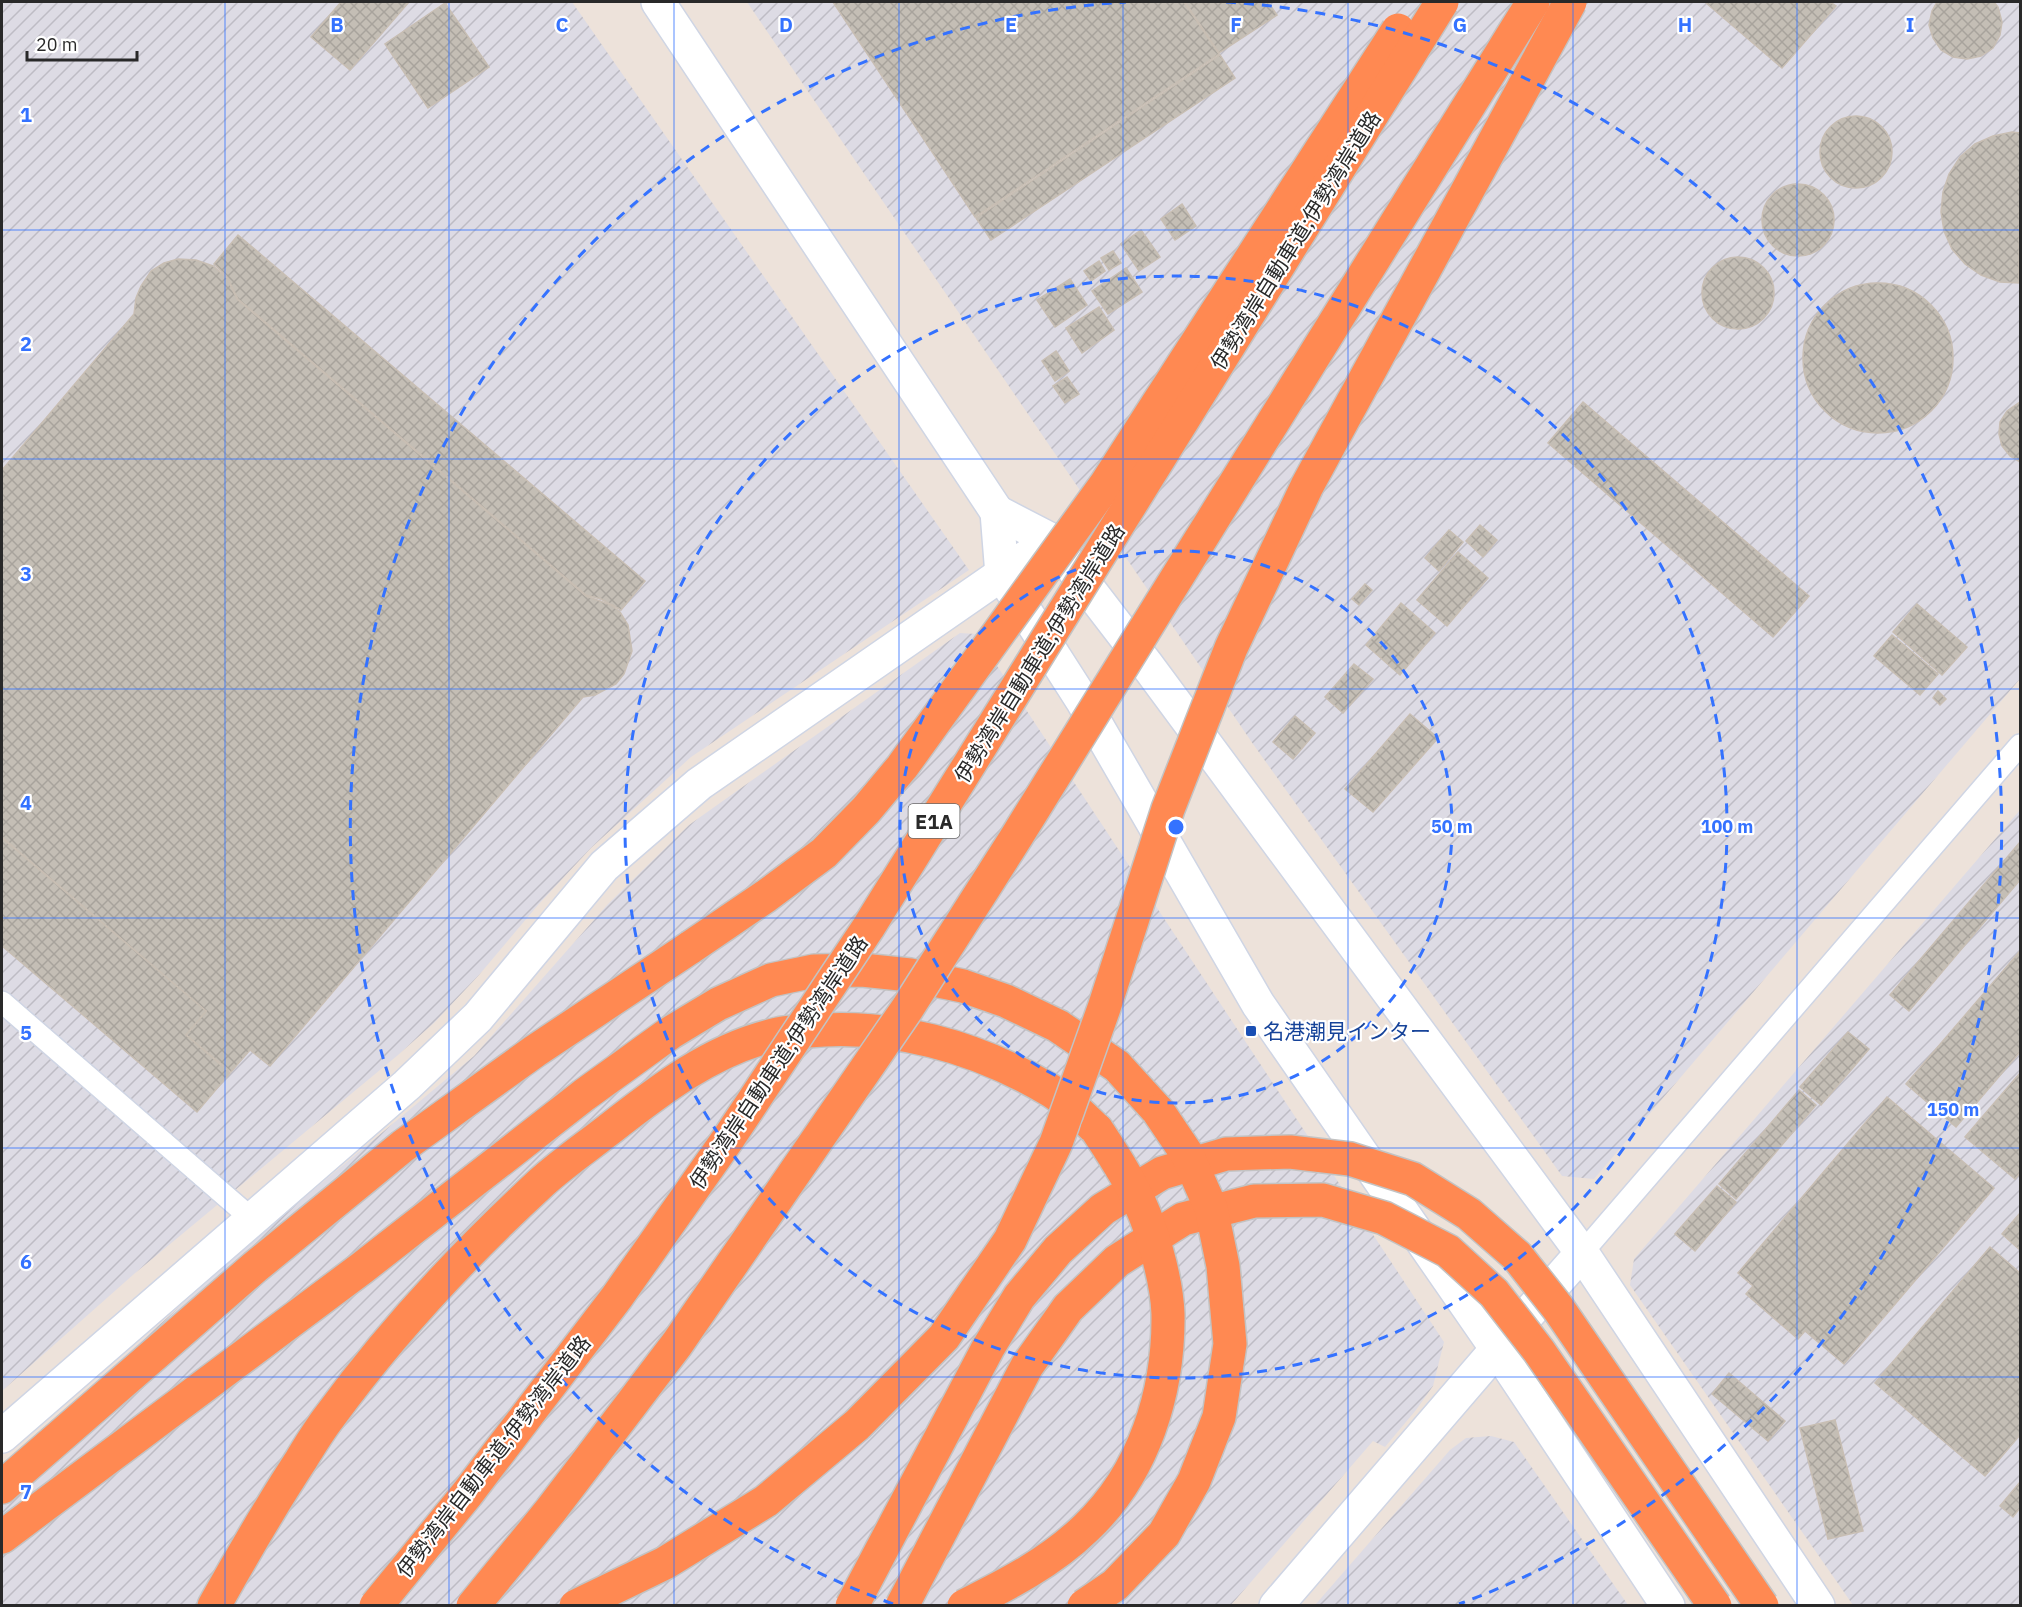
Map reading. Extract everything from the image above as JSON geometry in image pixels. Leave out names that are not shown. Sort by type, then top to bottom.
[{"type":"highway","points":[[2,1487],[255,1267],[403,1146],[535,1051],[766,896],[824,853],[866,810],[902,767],[955,696],[1106,484],[1416,2]]},
{"type":"highway","name":"伊勢湾岸自動車道;伊勢湾岸道路","points":[[376,1605],[467,1494],[617,1297],[730,1136],[855,948],[1442,2]]},
{"type":"highway","points":[[473,1605],[551,1510],[677,1344],[907,1009],[1017,836],[1533,2]]},
{"type":"highway","points":[[576,1605],[665,1563],[766,1501],[857,1425],[944,1336],[1010,1240],[1056,1143],[1104,1008],[1168,809],[1231,648],[1307,486],[1570,2]]},
{"type":"highway","points":[[2,1537],[362,1268],[584,1095],[670,1033],[718,1004],[771,980],[814,971],[862,970],[910,975],[963,986],[1006,1000],[1058,1026],[1117,1066],[1158,1111],[1187,1154],[1211,1208],[1223,1266],[1230,1344],[1219,1418],[1194,1481],[1164,1534],[1115,1585],[1084,1605]]},
{"type":"highway","points":[[214,1605],[269,1508],[328,1417],[402,1324],[475,1247],[544,1181],[634,1110],[697,1066],[736,1048],[779,1033],[836,1029],[864,1029],[916,1036],[962,1049],[1008,1068],[1051,1090],[1097,1130],[1124,1171],[1149,1224],[1162,1271],[1167,1323],[1166,1355],[1158,1402],[1143,1449],[1120,1490],[1087,1528],[1045,1562],[964,1605]]},
{"type":"highway","points":[[852,1605],[988,1348],[1019,1297],[1058,1250],[1103,1209],[1162,1173],[1226,1154],[1290,1152],[1350,1159],[1413,1179],[1469,1214],[1517,1256],[1558,1308],[1762,1605]]},
{"type":"highway","points":[[902,1605],[1027,1366],[1068,1308],[1117,1261],[1183,1220],[1254,1201],[1323,1200],[1384,1218],[1448,1251],[1494,1293],[1539,1351],[1715,1605]]},
{"type":"street","points":[[658,2],[997,512],[1002,575],[1082,700],[1258,1004],[1497,1349],[1668,1605]]},
{"type":"street","points":[[997,512],[1052,540],[1147,665],[1582,1253],[1818,1605]]},
{"type":"street","points":[[2,1436],[406,1085],[478,1017],[604,866],[690,791],[1052,540]]},
{"type":"street","points":[[1276,1605],[1582,1253]]},
{"type":"lane","points":[[1582,1253],[2020,745]]},
{"type":"lane","points":[[2,1002],[252,1219]]},
{"type":"shaded area","points":[[2,2],[572,2],[969,570],[691,757],[591,848],[435,1022],[134,1274],[2,1391]]},
{"type":"shaded area","points":[[747,2],[2020,2],[2020,679],[1594,1179],[1562,1176],[1253,744]]},
{"type":"shaded area","points":[[960,633],[976,634],[1444,1342],[1433,1386],[1416,1410],[1385,1447],[1373,1441],[1231,1605],[2,1605],[2,1465],[269,1227],[474,1056],[608,904],[689,825]]},
{"type":"shaded area","points":[[2020,810],[2020,1605],[1853,1605],[1630,1285],[1634,1259]]},
{"type":"shaded area","points":[[1491,1436],[1514,1442],[1628,1605],[1315,1605],[1450,1450],[1466,1438]]},
{"type":"building","points":[[341,2],[409,2],[350,70],[311,37]]},
{"type":"building","points":[[833,2],[1184,2],[1219,54],[975,217]]},
{"type":"building","points":[[1185,2],[1268,2],[1277,15],[1219,53]]},
{"type":"building","points":[[1705,2],[1830,2],[1836,6],[1782,68]]},
{"type":"building","points":[[1937,2],[1994,2],[1998,7],[2002,22],[2000,35],[1993,48],[1981,56],[1967,59],[1953,57],[1941,50],[1933,38],[1929,25]]},
{"type":"building","points":[[445,3],[489,67],[428,108],[385,44]]},
{"type":"building","points":[[1220,55],[1235,78],[991,240],[976,218]]},
{"type":"building","points":[[1856,116],[1876,122],[1886,132],[1892,152],[1886,172],[1876,182],[1856,188],[1836,182],[1826,172],[1820,152],[1826,132],[1836,122]]},
{"type":"building","points":[[2012,132],[2020,133],[2019,283],[2000,282],[1981,275],[1965,264],[1952,249],[1944,231],[1941,212],[1943,192],[1949,174],[1960,157],[1975,144],[1993,136]]},
{"type":"building","points":[[1798,184],[1818,190],[1828,200],[1834,220],[1828,240],[1818,250],[1798,256],[1778,250],[1768,240],[1762,220],[1768,200],[1778,190]]},
{"type":"building","points":[[1182,204],[1196,226],[1175,240],[1161,219]]},
{"type":"building","points":[[1141,230],[1160,257],[1139,271],[1121,244]]},
{"type":"building","points":[[238,235],[645,581],[621,610],[601,599],[586,595],[238,299],[227,277],[214,264]]},
{"type":"building","points":[[1113,251],[1121,263],[1109,270],[1101,258]]},
{"type":"building","points":[[1738,257],[1758,263],[1768,273],[1774,293],[1768,313],[1758,323],[1738,329],[1718,323],[1708,313],[1702,293],[1708,273],[1718,263]]},
{"type":"building","points":[[178,259],[196,260],[213,266],[227,278],[237,299],[586,596],[611,605],[620,612],[628,625],[632,651],[624,674],[616,684],[595,695],[583,697],[270,1066],[250,1050],[231,1072],[186,1035],[206,1011],[2,837],[2,470],[134,314],[136,298],[151,271],[164,263]]},
{"type":"building","points":[[1099,261],[1105,271],[1091,281],[1084,271]]},
{"type":"building","points":[[1126,268],[1142,292],[1108,314],[1092,291]]},
{"type":"building","points":[[1070,279],[1087,305],[1055,327],[1037,300]]},
{"type":"building","points":[[1878,283],[1893,284],[1907,289],[1931,305],[1947,329],[1952,343],[1952,373],[1947,387],[1931,411],[1907,427],[1893,432],[1878,433],[1863,432],[1849,427],[1825,411],[1809,387],[1804,373],[1803,358],[1804,343],[1809,329],[1825,305],[1849,289],[1863,284]]},
{"type":"building","points":[[1099,307],[1114,330],[1082,353],[1066,328]]},
{"type":"building","points":[[1056,351],[1069,371],[1055,381],[1042,361]]},
{"type":"building","points":[[1067,377],[1079,394],[1065,403],[1053,386]]},
{"type":"building","points":[[1583,402],[1809,596],[1773,637],[1548,443]]},
{"type":"building","points":[[2020,402],[2020,462],[2010,456],[2002,446],[1999,434],[2000,422],[2007,411]]},
{"type":"building","points":[[1480,525],[1497,540],[1483,557],[1466,541]]},
{"type":"building","points":[[1449,530],[1463,542],[1439,571],[1425,558]]},
{"type":"building","points":[[1458,552],[1488,578],[1447,626],[1417,600]]},
{"type":"building","points":[[1365,584],[1372,590],[1359,605],[1352,599]]},
{"type":"building","points":[[1401,603],[1435,633],[1400,675],[1366,645]]},
{"type":"building","points":[[1917,604],[1967,647],[1942,675],[1893,632]]},
{"type":"building","points":[[1892,635],[1938,674],[1920,695],[1874,656]]},
{"type":"building","points":[[1354,664],[1373,679],[1343,713],[1325,697]]},
{"type":"building","points":[[1938,691],[1946,699],[1940,705],[1933,698]]},
{"type":"building","points":[[1410,714],[1438,738],[1373,812],[1345,789]]},
{"type":"building","points":[[1295,716],[1315,733],[1293,759],[1273,742]]},
{"type":"building","points":[[2,838],[206,1011],[186,1035],[230,1073],[197,1112],[2,946]]},
{"type":"building","points":[[2020,842],[2020,880],[1909,1011],[1890,995]]},
{"type":"building","points":[[2020,951],[2020,1052],[1956,1127],[1906,1084]]},
{"type":"building","points":[[1848,1032],[1869,1049],[1821,1105],[1800,1087]]},
{"type":"building","points":[[2020,1073],[2020,1173],[2015,1179],[1965,1137]]},
{"type":"building","points":[[1799,1090],[1816,1105],[1736,1199],[1719,1184]]},
{"type":"building","points":[[1887,1097],[1994,1188],[1844,1364],[1805,1331],[1798,1339],[1746,1294],[1753,1286],[1738,1273]]},
{"type":"building","points":[[1717,1186],[1736,1202],[1695,1251],[1675,1234]]},
{"type":"building","points":[[2020,1213],[2020,1250],[2002,1234]]},
{"type":"building","points":[[1990,1247],[2020,1273],[2020,1435],[1985,1476],[1875,1383]]},
{"type":"building","points":[[1729,1373],[1785,1421],[1768,1441],[1712,1394]]},
{"type":"building","points":[[1835,1420],[1863,1531],[1828,1539],[1800,1428]]},
{"type":"building","points":[[2020,1482],[2020,1508],[2013,1517],[2000,1506]]},
{"type":"place","name":"名港潮見インター","points":[[1251,1031]]}]
